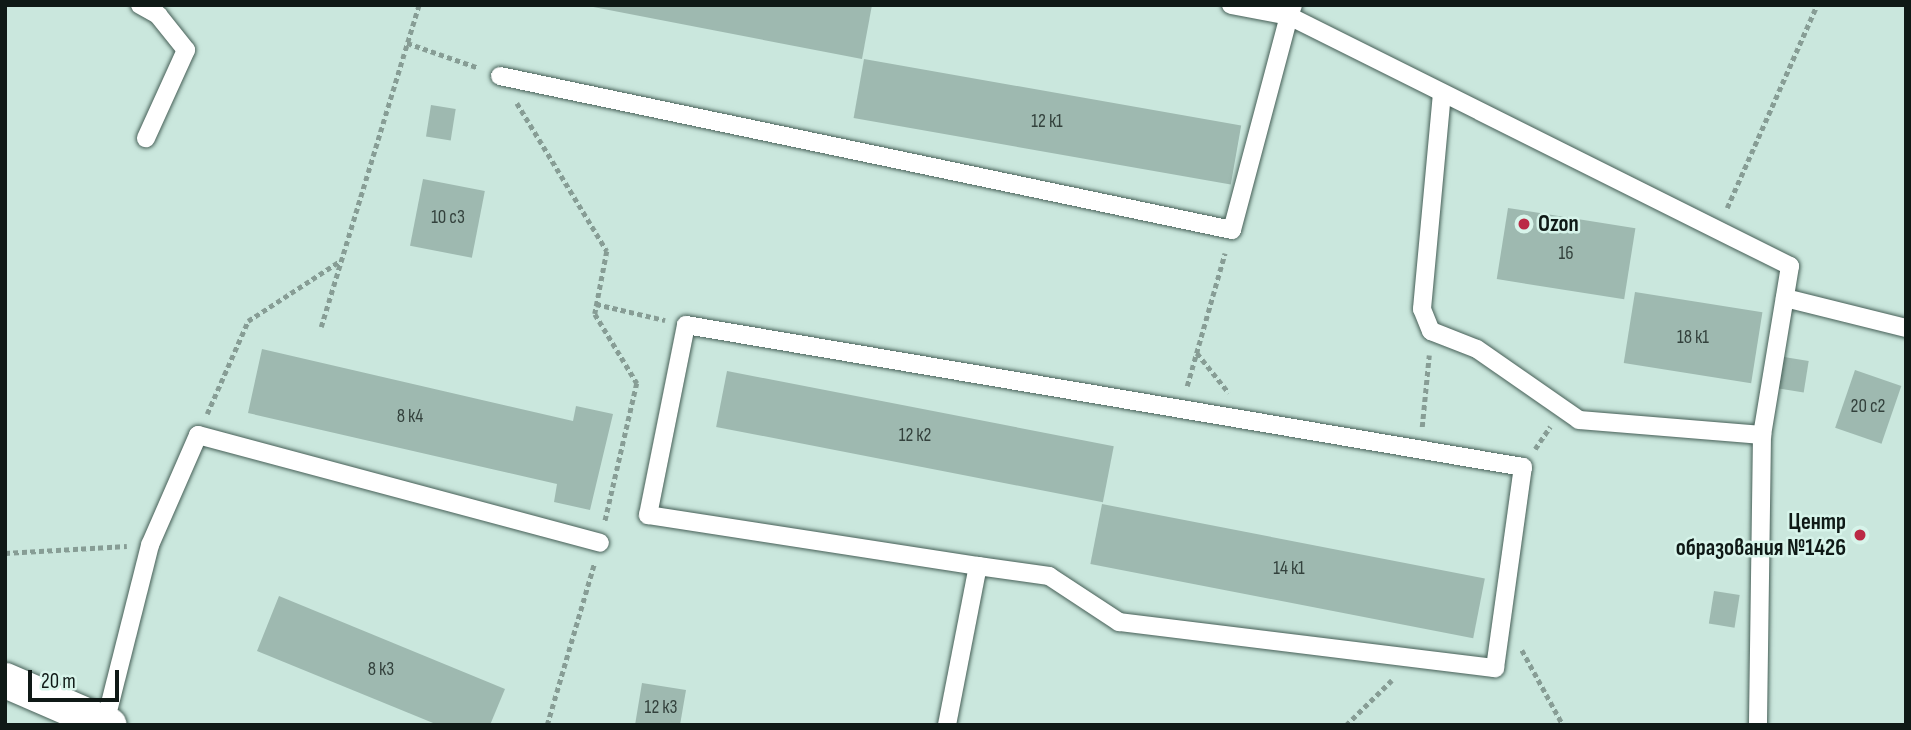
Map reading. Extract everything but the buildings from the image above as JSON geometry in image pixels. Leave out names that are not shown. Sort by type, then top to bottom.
[{"type":"street","points":[[5,680],[107,724]]},
{"type":"lane","points":[[140,5],[158,15],[186,50],[146,138]]},
{"type":"lane","points":[[1231,5],[1291,11],[1442,93],[1790,266],[1762,435],[1758,725]]},
{"type":"lane","points":[[500,76],[1232,230],[1291,11]]},
{"type":"lane","points":[[1442,93],[1422,309],[1431,331],[1477,349],[1579,420],[1762,435]]},
{"type":"lane","points":[[1785,298],[1906,328]]},
{"type":"lane","points":[[686,325],[1523,467],[1495,667],[1119,622],[1049,576],[648,515],[686,325]]},
{"type":"lane","points":[[107,724],[150,545],[198,435],[600,544]]},
{"type":"lane","points":[[947,725],[978,566]]},
{"type":"path","points":[[321,327],[419,5]]},
{"type":"path","points":[[1717,231],[1817,5]]},
{"type":"path","points":[[407,43],[500,76],[607,251],[595,314],[637,383],[600,544],[547,725]]},
{"type":"path","points":[[1181,407],[1232,230]]},
{"type":"path","points":[[198,435],[248,321],[341,260]]},
{"type":"path","points":[[596,304],[686,325]]},
{"type":"path","points":[[1419,449],[1431,331]]},
{"type":"path","points":[[1197,353],[1251,419]]},
{"type":"path","points":[[1523,467],[1563,408]]},
{"type":"path","points":[[5,553],[150,545]]},
{"type":"path","points":[[1503,615],[1563,725]]},
{"type":"path","points":[[1346,725],[1415,658]]},
{"type":"place","name":"Ozon","points":[[1524,224]]},
{"type":"place","name":"Центр образования №1426","points":[[1860,535]]}]
